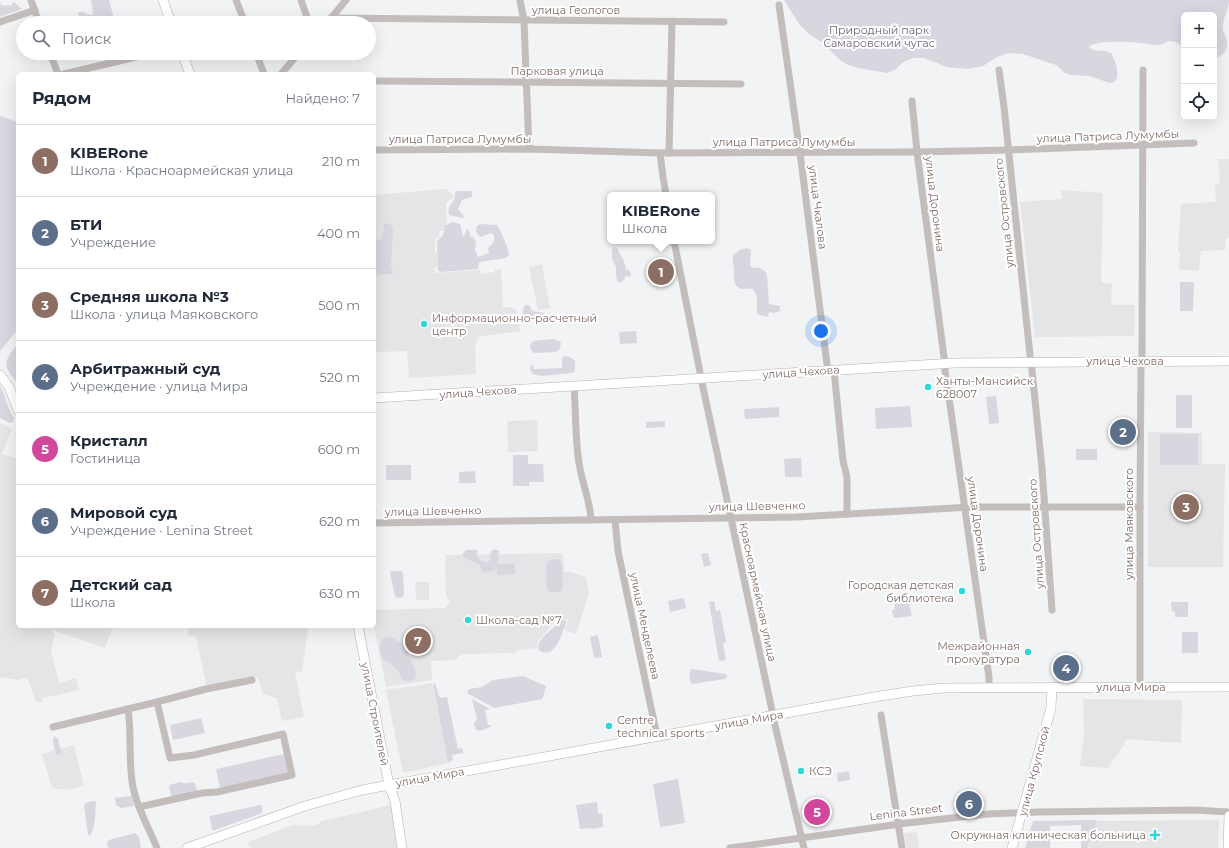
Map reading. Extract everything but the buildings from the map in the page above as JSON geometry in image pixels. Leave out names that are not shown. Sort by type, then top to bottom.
[{"type":"main road","points":[[163,0],[169,16]]},
{"type":"main road","points":[[185,60],[189,72]]},
{"type":"main road","name":"улица Чехова","points":[[376,398],[574,383],[944,360],[1141,358],[1229,355]]},
{"type":"main road","name":"улица Чехова","points":[[1141,358],[1229,361]]},
{"type":"main road","points":[[0,375],[9,387],[16,405]]},
{"type":"main road","name":"улица Чехова","points":[[376,392],[574,383]]},
{"type":"main road","name":"улица Строителей","points":[[358,628],[406,848]]},
{"type":"main road","name":"улица Строителей","points":[[363,628],[393,787],[402,848]]},
{"type":"main road","name":"улица Мира","points":[[1140,690],[1229,687]]},
{"type":"main road","name":"улица Мира","points":[[187,848],[340,795],[393,787],[880,699],[926,689],[989,691],[1140,690],[1229,692]]},
{"type":"main road","name":"улица Крупской","points":[[1019,848],[1055,690]]},
{"type":"main road","name":"улица Мира","points":[[204,848],[324,806],[393,787]]},
{"type":"main road","name":"улица Крупской","points":[[1012,848],[1026,812]]},
{"type":"main road","points":[[1228,848],[1229,816]]},
{"type":"street","points":[[31,0],[37,16]]},
{"type":"street","points":[[236,0],[242,16]]},
{"type":"street","points":[[301,0],[307,16]]},
{"type":"street","points":[[333,16],[346,0]]},
{"type":"street","points":[[520,0],[524,21],[529,150]]},
{"type":"street","name":"улица Чкалова","points":[[779,5],[846,477],[848,514]]},
{"type":"street","points":[[18,16],[35,10]]},
{"type":"street","points":[[0,22],[16,17]]},
{"type":"street","name":"улица Геологов","points":[[376,21],[724,22]]},
{"type":"street","points":[[669,153],[672,21]]},
{"type":"street","points":[[53,60],[57,72]]},
{"type":"street","points":[[72,72],[123,60]]},
{"type":"street","points":[[259,60],[263,72]]},
{"type":"street","points":[[283,72],[293,60]]},
{"type":"street","name":"улица Островского","points":[[999,70],[1009,150],[1045,507],[1052,610]]},
{"type":"street","name":"улица Маяковского","points":[[1140,690],[1143,70]]},
{"type":"street","name":"Парковая улица","points":[[376,81],[741,84]]},
{"type":"street","name":"улица Доронина","points":[[912,101],[917,152],[944,360],[989,677],[989,691]]},
{"type":"street","name":"улица Патриса Лумумбы","points":[[376,150],[529,150],[660,153],[917,152],[1194,143]]},
{"type":"street","points":[[660,153],[666,192]]},
{"type":"street","name":"Красноармейская улица","points":[[675,244],[731,518],[774,718],[804,848]]},
{"type":"street","points":[[574,383],[578,456],[590,505],[591,520]]},
{"type":"street","name":"улица Шевченко","points":[[376,523],[731,518],[964,508],[1140,507]]},
{"type":"street","name":"улица Менделеева","points":[[616,520],[618,551],[658,739]]},
{"type":"street","points":[[52,728],[206,689],[252,680]]},
{"type":"street","points":[[139,807],[202,793],[217,792],[292,775],[283,734],[194,755],[170,758],[157,702]]},
{"type":"street","points":[[128,709],[131,734],[132,779],[135,795],[157,848]]},
{"type":"street","points":[[881,715],[902,848]]},
{"type":"street","name":"Lenina Street","points":[[730,848],[898,824],[988,814],[1026,812],[1195,810],[1229,812]]},
{"type":"shaded area","points":[[1218,159],[1229,159],[1229,238],[1226,238],[1225,250],[1201,251],[1199,271],[1179,269],[1180,252],[1178,252],[1181,204],[1216,202],[1215,184],[1220,183]]},
{"type":"shaded area","points":[[444,189],[448,190],[454,197],[446,203],[447,231],[439,231],[439,238],[435,238],[435,252],[437,252],[438,266],[434,268],[435,273],[480,270],[481,274],[495,272],[495,269],[501,269],[503,307],[510,307],[516,310],[520,332],[478,337],[475,346],[476,374],[409,378],[407,351],[376,352],[376,195]]},
{"type":"shaded area","points":[[1061,190],[1103,193],[1101,282],[1112,284],[1111,305],[1135,305],[1134,336],[1035,337],[1020,202],[1062,199]]},
{"type":"shaded area","points":[[542,264],[550,308],[538,310],[529,267]]},
{"type":"shaded area","points":[[537,420],[538,451],[508,452],[507,421]]},
{"type":"shaded area","points":[[0,423],[12,429],[2,454],[16,458],[16,628],[114,628],[112,629],[105,648],[53,630],[55,635],[51,650],[59,683],[76,678],[79,690],[43,698],[43,702],[36,702],[27,677],[19,680],[0,677]]},
{"type":"shaded area","points":[[1148,432],[1202,433],[1202,464],[1225,464],[1223,567],[1148,567]]},
{"type":"shaded area","name":"Школа-сад №7","points":[[563,553],[564,572],[570,572],[586,577],[589,593],[576,634],[565,630],[568,619],[555,622],[538,641],[537,648],[517,650],[515,653],[464,654],[455,660],[431,661],[432,680],[386,687],[374,628],[376,628],[376,610],[445,608],[451,601],[446,596],[445,555]]},
{"type":"shaded area","points":[[415,582],[429,582],[429,600],[416,600]]},
{"type":"shaded area","points":[[188,628],[308,628],[302,671],[295,672],[304,717],[282,721],[277,698],[263,694],[258,677],[207,688],[196,637],[188,635]]},
{"type":"shaded area","points":[[432,683],[448,763],[403,773],[386,690]]},
{"type":"shaded area","points":[[1083,699],[1182,700],[1181,743],[1125,739],[1124,745],[1108,768],[1080,766],[1084,735]]},
{"type":"shaded area","points":[[74,745],[84,786],[66,790],[52,788],[42,754]]},
{"type":"shaded area","points":[[391,805],[398,848],[250,848],[248,842],[296,824],[299,826],[309,826],[319,824],[319,822]]},
{"type":"shaded area","name":"Окружная клиническая больница","points":[[1219,820],[1218,848],[1087,848],[1097,821]]},
{"type":"shaded area","points":[[917,832],[919,848],[906,848],[905,833]]},
{"type":"green space","points":[[91,0],[109,0],[113,16],[79,16],[78,12],[83,12],[90,15],[93,13]]},
{"type":"green space","name":"Природный парк Самаровский чугас","points":[[784,0],[1229,0],[1223,27],[1227,40],[1227,47],[1223,55],[1217,57],[1217,12],[1181,12],[1181,46],[1176,42],[1168,41],[1158,45],[1114,42],[1100,43],[1089,46],[1092,50],[1111,53],[1117,68],[1117,75],[1115,82],[1109,83],[1090,76],[1070,75],[1065,73],[1056,65],[1023,54],[1009,53],[997,57],[983,66],[968,69],[947,67],[924,58],[913,58],[902,63],[895,70],[887,73],[858,68],[848,65],[840,60],[823,43],[809,34],[799,24]]},
{"type":"green space","points":[[14,2],[22,9],[0,17],[0,3],[2,6],[9,6]]},
{"type":"green space","points":[[0,116],[16,121],[16,331],[0,351]]},
{"type":"green space","points":[[457,191],[472,192],[472,197],[462,200],[458,209],[464,216],[463,218],[449,215],[449,208]]},
{"type":"green space","points":[[452,222],[460,224],[463,236],[465,235],[467,229],[469,230],[470,236],[473,237],[476,242],[475,249],[478,257],[489,253],[488,248],[494,242],[494,235],[491,233],[480,237],[476,232],[477,226],[481,224],[497,225],[501,231],[509,255],[506,258],[479,262],[478,269],[440,272],[438,270],[437,241],[443,235],[445,226]]},
{"type":"green space","points":[[388,223],[392,226],[393,230],[391,266],[393,274],[383,274],[377,276],[376,240],[382,239],[384,224]]},
{"type":"green space","points":[[613,247],[617,248],[624,261],[626,270],[629,270],[631,274],[630,277],[626,276],[621,283],[617,281],[616,267],[612,259]]},
{"type":"green space","points":[[747,248],[751,250],[750,264],[752,268],[761,268],[767,275],[769,304],[780,306],[780,311],[774,313],[769,312],[768,317],[757,314],[757,297],[753,289],[743,289],[737,287],[735,283],[733,255],[740,250]]},
{"type":"green space","points":[[1180,282],[1194,282],[1193,311],[1180,311]]},
{"type":"green space","points":[[524,306],[530,306],[532,311],[545,313],[546,316],[543,319],[525,319],[523,313]]},
{"type":"green space","points":[[636,331],[637,343],[620,344],[619,332]]},
{"type":"green space","points":[[554,339],[561,342],[560,349],[556,352],[534,353],[531,350],[530,345],[533,341]]},
{"type":"green space","points":[[16,347],[16,381],[7,368],[6,364],[9,356]]},
{"type":"green space","points":[[566,356],[575,361],[575,371],[572,373],[542,376],[533,374],[530,369],[531,365],[533,365],[534,369],[562,368],[562,357]]},
{"type":"green space","points":[[0,386],[14,418],[13,422],[10,423],[0,418]]},
{"type":"green space","points":[[1176,395],[1192,395],[1192,428],[1176,428]]},
{"type":"green space","points":[[996,396],[999,423],[989,424],[986,397]]},
{"type":"green space","points":[[910,406],[912,427],[876,429],[875,408]]},
{"type":"green space","points":[[779,407],[779,417],[745,419],[744,409]]},
{"type":"green space","points":[[665,421],[665,427],[646,428],[646,422]]},
{"type":"green space","points":[[1160,434],[1198,434],[1198,465],[1160,465]]},
{"type":"green space","points":[[1076,449],[1097,449],[1097,460],[1076,460]]},
{"type":"green space","points":[[513,455],[528,455],[528,464],[543,464],[544,482],[529,482],[529,486],[513,486]]},
{"type":"green space","points":[[801,458],[802,477],[785,477],[784,459]]},
{"type":"green space","points":[[386,465],[411,465],[411,480],[386,480]]},
{"type":"green space","points":[[475,471],[476,483],[459,483],[459,472]]},
{"type":"green space","points":[[495,549],[499,551],[497,564],[515,564],[515,574],[497,575],[497,566],[494,571],[483,573],[480,565],[462,555],[466,550],[476,550],[478,551],[476,555],[479,560],[488,563],[490,560],[491,551]]},
{"type":"green space","points":[[708,553],[711,565],[704,567],[701,554]]},
{"type":"green space","points":[[559,559],[562,563],[563,588],[560,592],[550,592],[547,589],[546,564],[549,560]]},
{"type":"green space","points":[[391,571],[401,571],[403,573],[404,595],[401,597],[397,598],[395,596],[390,573]]},
{"type":"green space","points":[[684,598],[686,608],[670,612],[668,601]]},
{"type":"green space","points":[[908,599],[912,616],[894,618],[892,610],[895,609],[894,601]]},
{"type":"green space","points":[[714,601],[716,611],[720,610],[726,642],[723,644],[726,660],[719,661],[709,602]]},
{"type":"green space","points":[[1171,602],[1188,602],[1188,617],[1175,617],[1175,612],[1172,611]]},
{"type":"green space","points":[[562,620],[566,621],[566,623],[558,644],[551,651],[541,652],[538,648],[539,643],[543,637]]},
{"type":"green space","points":[[1182,632],[1198,632],[1198,653],[1182,653]]},
{"type":"green space","points":[[598,635],[602,657],[594,658],[590,637]]},
{"type":"green space","points":[[386,637],[398,641],[407,650],[415,671],[416,676],[414,680],[404,680],[392,665],[382,658],[380,652],[381,644],[382,639]]},
{"type":"green space","points":[[691,669],[726,674],[728,676],[725,679],[692,684],[690,681]]},
{"type":"green space","points":[[523,676],[546,686],[542,699],[494,708],[467,693],[469,689],[482,687],[493,680]]},
{"type":"green space","points":[[435,683],[439,696],[441,698],[447,697],[458,749],[462,748],[463,753],[452,755],[453,760],[448,763],[433,684]]},
{"type":"green space","points":[[472,699],[490,709],[485,710],[488,725],[491,725],[489,728],[479,731],[475,729],[474,723],[477,719]]},
{"type":"green space","points":[[201,718],[205,733],[173,740],[170,725]]},
{"type":"green space","points":[[54,736],[58,739],[61,752],[59,755],[57,755],[54,748]]},
{"type":"green space","points":[[284,754],[289,773],[220,788],[216,769]]},
{"type":"green space","points":[[849,771],[850,780],[838,782],[837,773]]},
{"type":"green space","points":[[678,779],[685,823],[660,827],[653,784]]},
{"type":"green space","points":[[181,782],[195,783],[197,791],[171,797],[169,785]]},
{"type":"green space","points":[[132,796],[134,806],[121,808],[116,805],[115,798]]},
{"type":"green space","points":[[93,801],[96,802],[95,819],[90,836],[88,834],[84,805]]},
{"type":"green space","points":[[597,802],[598,813],[602,813],[603,827],[580,829],[576,805]]},
{"type":"green space","points":[[260,805],[262,806],[262,813],[212,830],[210,816]]},
{"type":"green space","points":[[1033,821],[1097,821],[1087,848],[1081,848],[1081,825],[1050,826],[1050,848],[1025,848]]},
{"type":"green space","points":[[135,833],[139,837],[141,848],[108,848],[107,842],[109,840]]},
{"type":"place","name":"KIBERone","points":[[661,272]]},
{"type":"place","name":"Информационно-расчетный центр","points":[[424,324]]},
{"type":"place","name":"Ханты-Мансийск 628007","points":[[928,387]]},
{"type":"place","name":"БТИ","points":[[1123,432]]},
{"type":"place","name":"Средняя школа №3","points":[[1186,507]]},
{"type":"place","name":"Городская детская библиотека","points":[[962,591]]},
{"type":"place","name":"Школа-сад №7","points":[[468,620]]},
{"type":"place","name":"Детский сад","points":[[418,641]]},
{"type":"place","name":"Межрайонная прокуратура","points":[[1028,652]]},
{"type":"place","name":"Арбитражный суд","points":[[1066,668]]},
{"type":"place","name":"Centre technical sports","points":[[609,726]]},
{"type":"place","name":"КСЭ","points":[[801,771]]},
{"type":"place","name":"Мировой суд","points":[[969,804]]},
{"type":"place","name":"Кристалл","points":[[817,812]]},
{"type":"place","name":"Окружная клиническая больница","points":[[1155,835]]}]
